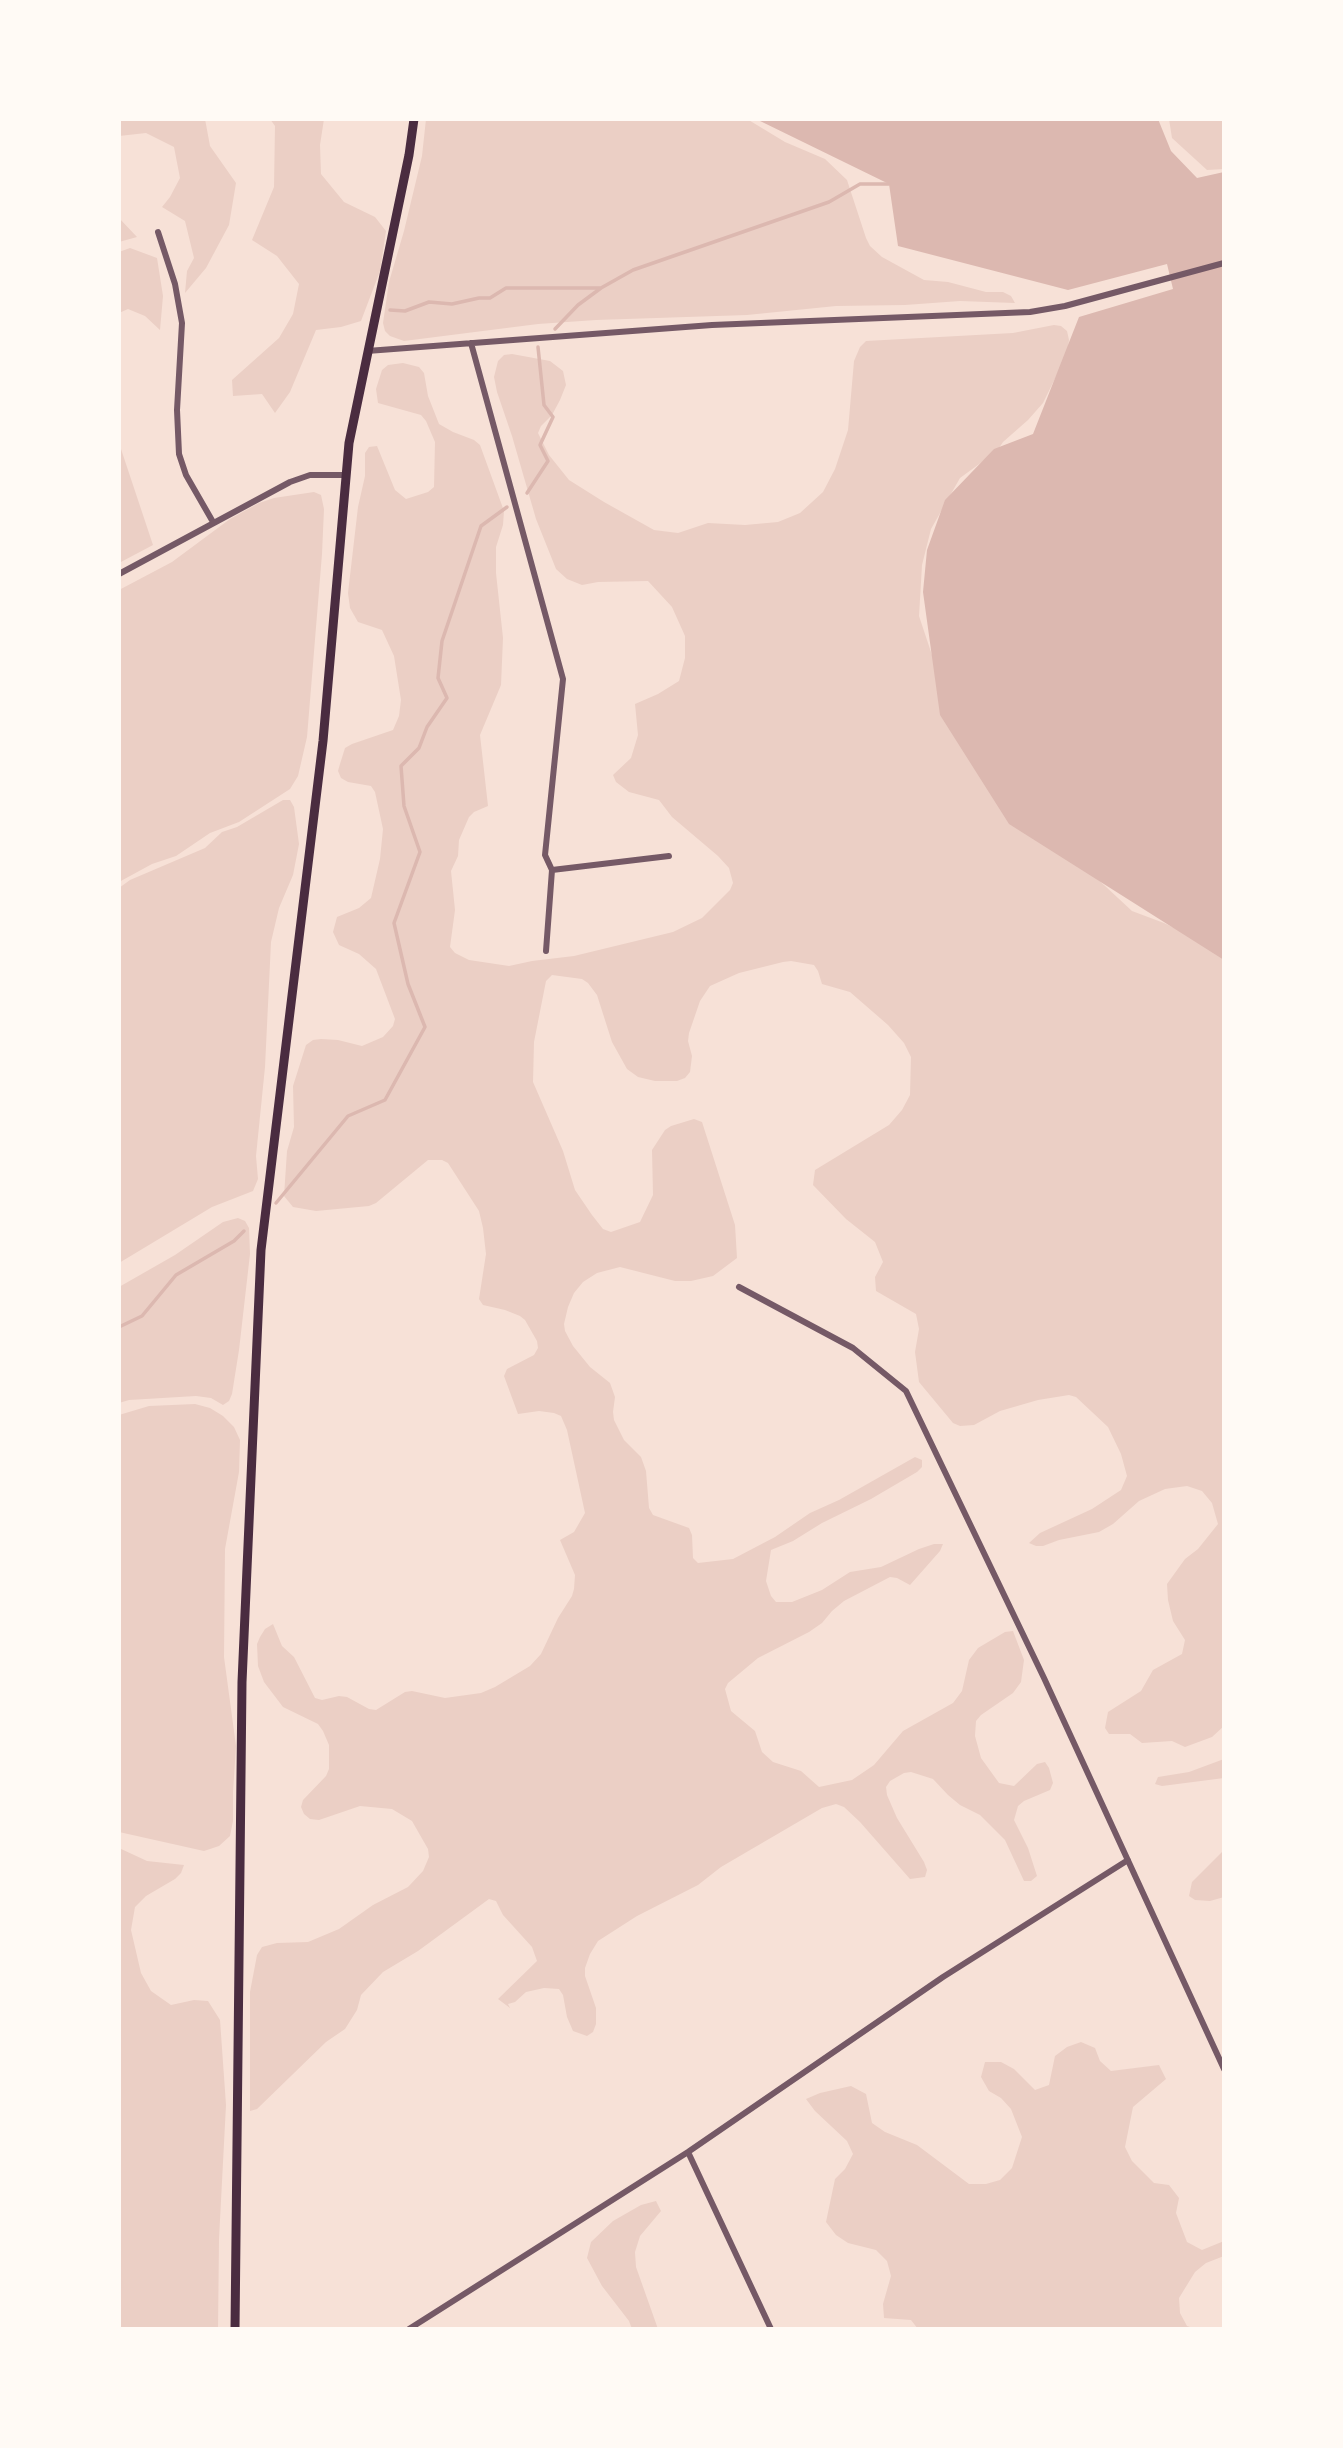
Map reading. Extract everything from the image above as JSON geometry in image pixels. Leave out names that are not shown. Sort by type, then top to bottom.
[{"type":"main road","points":[[235,2329],[242,1682],[258,1293],[267,1192],[322,753],[346,475],[355,407],[401,195],[414,119]]},
{"type":"street","points":[[158,232],[175,284],[182,323],[177,410],[179,454],[186,475],[213,522]]},
{"type":"street","points":[[367,351],[712,325],[1030,312],[1065,306],[1224,262]]},
{"type":"street","points":[[471,343],[563,678],[545,855],[552,870],[546,951]]},
{"type":"street","points":[[119,574],[300,478],[327,473],[346,475]]},
{"type":"street","points":[[552,870],[669,856]]},
{"type":"street","points":[[739,1287],[853,1348],[906,1391],[1224,2069]]},
{"type":"street","points":[[409,2329],[688,2152],[943,1977],[1128,1860]]},
{"type":"street","points":[[688,2152],[771,2329]]},
{"type":"shaded area","points":[[119,119],[205,119],[210,146],[236,183],[229,225],[206,268],[185,293],[187,271],[194,258],[185,221],[162,207],[180,178],[174,147],[146,133],[119,136]]},
{"type":"shaded area","points":[[270,119],[324,119],[320,145],[321,174],[344,202],[375,217],[386,231],[380,271],[361,321],[316,330],[290,392],[275,413],[262,394],[233,396],[232,380],[279,338],[293,314],[299,284],[277,256],[252,240],[274,187],[275,126]]},
{"type":"shaded area","points":[[426,119],[747,119],[785,142],[825,159],[847,180],[866,238],[882,257],[924,280],[948,282],[986,292],[1003,292],[1011,296],[1015,303],[960,301],[836,306],[747,315],[596,320],[538,324],[404,341],[390,336],[383,323],[389,282],[422,156]]},
{"type":"shaded area","points":[[756,119],[1158,119],[1171,151],[1197,178],[1224,172],[1224,960],[1009,824],[940,715],[923,592],[927,550],[945,500],[994,449],[1033,434],[1079,317],[1173,289],[1167,264],[1068,290],[898,246],[889,184]]},
{"type":"shaded area","points":[[1169,119],[1224,119],[1224,169],[1207,170],[1172,138]]},
{"type":"shaded area","points":[[119,218],[137,237],[119,242]]},
{"type":"shaded area","points":[[130,248],[157,258],[163,296],[160,330],[145,316],[128,309],[119,313],[119,252]]},
{"type":"shaded area","points":[[1054,325],[1067,331],[1069,340],[1067,354],[1043,403],[997,451],[960,478],[931,529],[922,565],[919,616],[936,667],[1076,859],[1132,911],[1164,923],[1214,947],[1224,955],[1224,1726],[1212,1737],[1185,1747],[1172,1741],[1142,1743],[1130,1734],[1109,1734],[1105,1728],[1108,1712],[1141,1691],[1153,1670],[1182,1654],[1185,1640],[1173,1621],[1167,1584],[1185,1559],[1198,1549],[1218,1524],[1212,1503],[1202,1491],[1187,1486],[1165,1489],[1139,1501],[1113,1524],[1099,1532],[1043,1546],[1029,1543],[1040,1533],[1092,1509],[1121,1490],[1127,1476],[1121,1454],[1108,1427],[1076,1397],[1069,1395],[1038,1400],[1000,1411],[974,1425],[960,1426],[953,1423],[919,1382],[915,1352],[919,1329],[916,1314],[876,1291],[875,1277],[883,1262],[875,1242],[846,1219],[813,1185],[815,1170],[889,1125],[910,1095],[911,1057],[904,1043],[888,1025],[850,992],[822,984],[814,965],[783,962],[739,973],[710,986],[700,1001],[689,1033],[692,1056],[690,1072],[677,1081],[655,1081],[638,1077],[627,1069],[612,1042],[597,995],[588,983],[582,979],[552,975],[546,981],[534,1042],[533,1082],[563,1151],[575,1190],[592,1215],[603,1229],[611,1232],[640,1222],[653,1195],[652,1150],[665,1130],[694,1119],[702,1122],[735,1225],[737,1258],[713,1276],[675,1281],[620,1267],[597,1273],[583,1282],[568,1307],[565,1331],[590,1367],[610,1383],[615,1397],[614,1420],[624,1440],[641,1457],[646,1471],[649,1508],[653,1515],[689,1528],[693,1558],[698,1563],[733,1559],[775,1537],[810,1513],[839,1500],[915,1457],[922,1460],[922,1467],[917,1472],[793,1541],[771,1550],[766,1581],[776,1602],[792,1602],[822,1590],[850,1572],[881,1567],[919,1549],[943,1544],[910,1585],[890,1577],[844,1601],[809,1632],[758,1658],[728,1683],[725,1689],[731,1711],[755,1731],[762,1752],[773,1762],[801,1771],[819,1787],[852,1780],[874,1765],[903,1731],[953,1703],[962,1691],[969,1660],[978,1648],[1005,1632],[1013,1631],[1024,1660],[1021,1682],[1013,1693],[981,1715],[976,1721],[975,1736],[981,1758],[999,1783],[1014,1786],[1037,1764],[1045,1762],[1049,1768],[1053,1783],[1050,1790],[1018,1806],[1014,1820],[1028,1848],[1037,1876],[1031,1881],[1024,1881],[1005,1840],[980,1815],[960,1805],[933,1779],[911,1772],[904,1773],[890,1781],[886,1787],[887,1795],[897,1818],[924,1862],[927,1870],[925,1877],[910,1879],[844,1807],[836,1804],[822,1808],[721,1867],[698,1885],[637,1916],[598,1941],[585,1968],[585,1976],[596,2008],[596,2024],[593,2032],[587,2036],[573,2031],[559,1989],[544,1988],[526,1992],[515,2002],[508,2004],[510,2008],[498,1999],[537,1961],[532,1947],[503,1915],[496,1901],[489,1899],[418,1951],[383,1972],[361,1995],[357,2010],[345,2029],[326,2042],[257,2109],[250,2111],[250,1992],[257,1955],[262,1947],[277,1943],[308,1942],[339,1929],[373,1905],[408,1887],[423,1871],[429,1857],[428,1849],[412,1821],[392,1809],[360,1806],[319,1820],[310,1819],[304,1814],[301,1807],[303,1800],[326,1776],[329,1769],[329,1745],[318,1724],[283,1707],[264,1682],[258,1666],[257,1644],[260,1637],[265,1629],[273,1624],[282,1646],[294,1657],[315,1698],[322,1700],[347,1697],[376,1710],[405,1692],[445,1698],[481,1693],[530,1666],[541,1654],[574,1589],[575,1575],[560,1540],[574,1532],[585,1513],[567,1430],[561,1416],[539,1411],[518,1414],[504,1376],[507,1369],[534,1355],[538,1348],[537,1341],[520,1316],[483,1305],[479,1299],[486,1254],[483,1228],[479,1211],[448,1163],[428,1160],[369,1206],[316,1211],[293,1207],[284,1196],[287,1151],[294,1127],[293,1086],[306,1045],[321,1039],[362,1046],[383,1037],[393,1026],[395,1019],[376,969],[359,954],[339,945],[333,932],[337,917],[359,908],[371,898],[380,859],[383,829],[375,792],[371,786],[341,778],[338,771],[340,764],[345,748],[393,730],[399,716],[401,700],[394,656],[382,630],[358,622],[350,608],[348,593],[358,507],[365,476],[365,453],[369,447],[377,446],[395,490],[406,499],[428,492],[434,487],[435,442],[426,421],[421,415],[378,403],[376,389],[382,370],[388,365],[403,363],[419,367],[424,373],[428,396],[439,424],[480,445],[504,511],[496,547],[503,638],[501,685],[480,735],[488,806],[469,817],[459,840],[458,856],[451,871],[455,910],[450,947],[455,953],[469,960],[509,966],[574,956],[673,932],[702,918],[730,890],[733,883],[729,868],[672,817],[659,800],[629,792],[616,782],[613,775],[631,758],[638,735],[635,704],[679,681],[685,658],[685,636],[672,607],[648,581],[582,585],[567,579],[556,569],[536,519],[497,392],[494,377],[498,361],[504,355],[512,354],[550,361],[563,371],[566,385],[560,400],[538,433],[549,455],[569,480],[604,502],[654,530],[678,533],[708,523],[745,525],[778,522],[800,513],[823,492],[835,469],[848,430],[854,361],[866,341],[1013,333]]},
{"type":"shaded area","points":[[119,443],[153,545],[119,563]]},
{"type":"shaded area","points":[[314,492],[321,495],[324,509],[322,554],[307,737],[298,776],[290,789],[239,822],[210,833],[176,856],[152,864],[119,882],[119,590],[172,562],[230,519],[259,503]]},
{"type":"shaded area","points":[[283,800],[290,800],[294,807],[299,844],[293,875],[279,908],[271,942],[265,1067],[256,1156],[258,1179],[253,1191],[212,1207],[119,1263],[119,888],[130,880],[205,848],[222,832],[237,827]]},
{"type":"shaded area","points":[[238,1218],[245,1221],[249,1228],[250,1254],[239,1350],[229,1401],[223,1405],[211,1398],[196,1396],[119,1403],[119,1287],[175,1255],[223,1222]]},
{"type":"shaded area","points":[[195,1404],[210,1408],[223,1416],[234,1427],[240,1440],[239,1472],[225,1549],[224,1657],[236,1746],[233,1821],[230,1836],[219,1846],[204,1851],[119,1832],[119,1415],[149,1406]]},
{"type":"shaded area","points":[[1224,1759],[1224,1778],[1162,1786],[1155,1784],[1158,1777],[1189,1772]]},
{"type":"shaded area","points":[[119,1848],[147,1861],[184,1865],[175,1879],[146,1896],[135,1907],[131,1930],[141,1973],[151,1991],[171,2005],[194,2000],[208,2001],[220,2020],[226,2105],[219,2239],[218,2329],[119,2329]]},
{"type":"shaded area","points":[[1224,1850],[1224,1897],[1210,1901],[1195,1900],[1189,1896],[1192,1882]]},
{"type":"shaded area","points":[[1081,2042],[1095,2048],[1100,2061],[1111,2071],[1159,2065],[1166,2079],[1133,2107],[1125,2147],[1132,2161],[1154,2183],[1169,2185],[1179,2198],[1176,2213],[1187,2242],[1202,2250],[1224,2241],[1224,2256],[1206,2263],[1195,2272],[1179,2298],[1180,2313],[1187,2326],[1196,2329],[918,2329],[911,2320],[884,2318],[883,2304],[891,2276],[887,2261],[876,2250],[848,2243],[836,2235],[826,2222],[835,2179],[845,2169],[853,2154],[847,2141],[806,2099],[851,2086],[866,2094],[872,2123],[885,2132],[917,2145],[969,2184],[986,2184],[1000,2180],[1012,2168],[1022,2137],[1011,2109],[1001,2098],[989,2091],[981,2077],[985,2062],[1001,2062],[1014,2069],[1035,2090],[1049,2085],[1055,2056],[1067,2047]]},
{"type":"shaded area","points":[[656,2201],[661,2211],[640,2236],[635,2252],[636,2267],[658,2329],[632,2329],[629,2321],[602,2286],[587,2258],[591,2242],[613,2221],[641,2205]]},
{"type":"waterway","points":[[555,329],[578,305],[633,270],[829,202],[860,184],[889,184]]},
{"type":"waterway","points":[[390,310],[405,311],[429,302],[452,304],[490,298],[506,288],[601,288]]},
{"type":"waterway","points":[[527,493],[548,461],[540,445],[553,417],[544,405],[538,347]]},
{"type":"waterway","points":[[276,1203],[348,1116],[385,1100],[425,1027],[408,984],[394,923],[420,852],[404,806],[401,766],[419,748],[427,727],[447,698],[438,678],[442,641],[481,526],[507,507]]},
{"type":"waterway","points":[[119,1327],[142,1316],[176,1275],[234,1241],[244,1231]]}]
